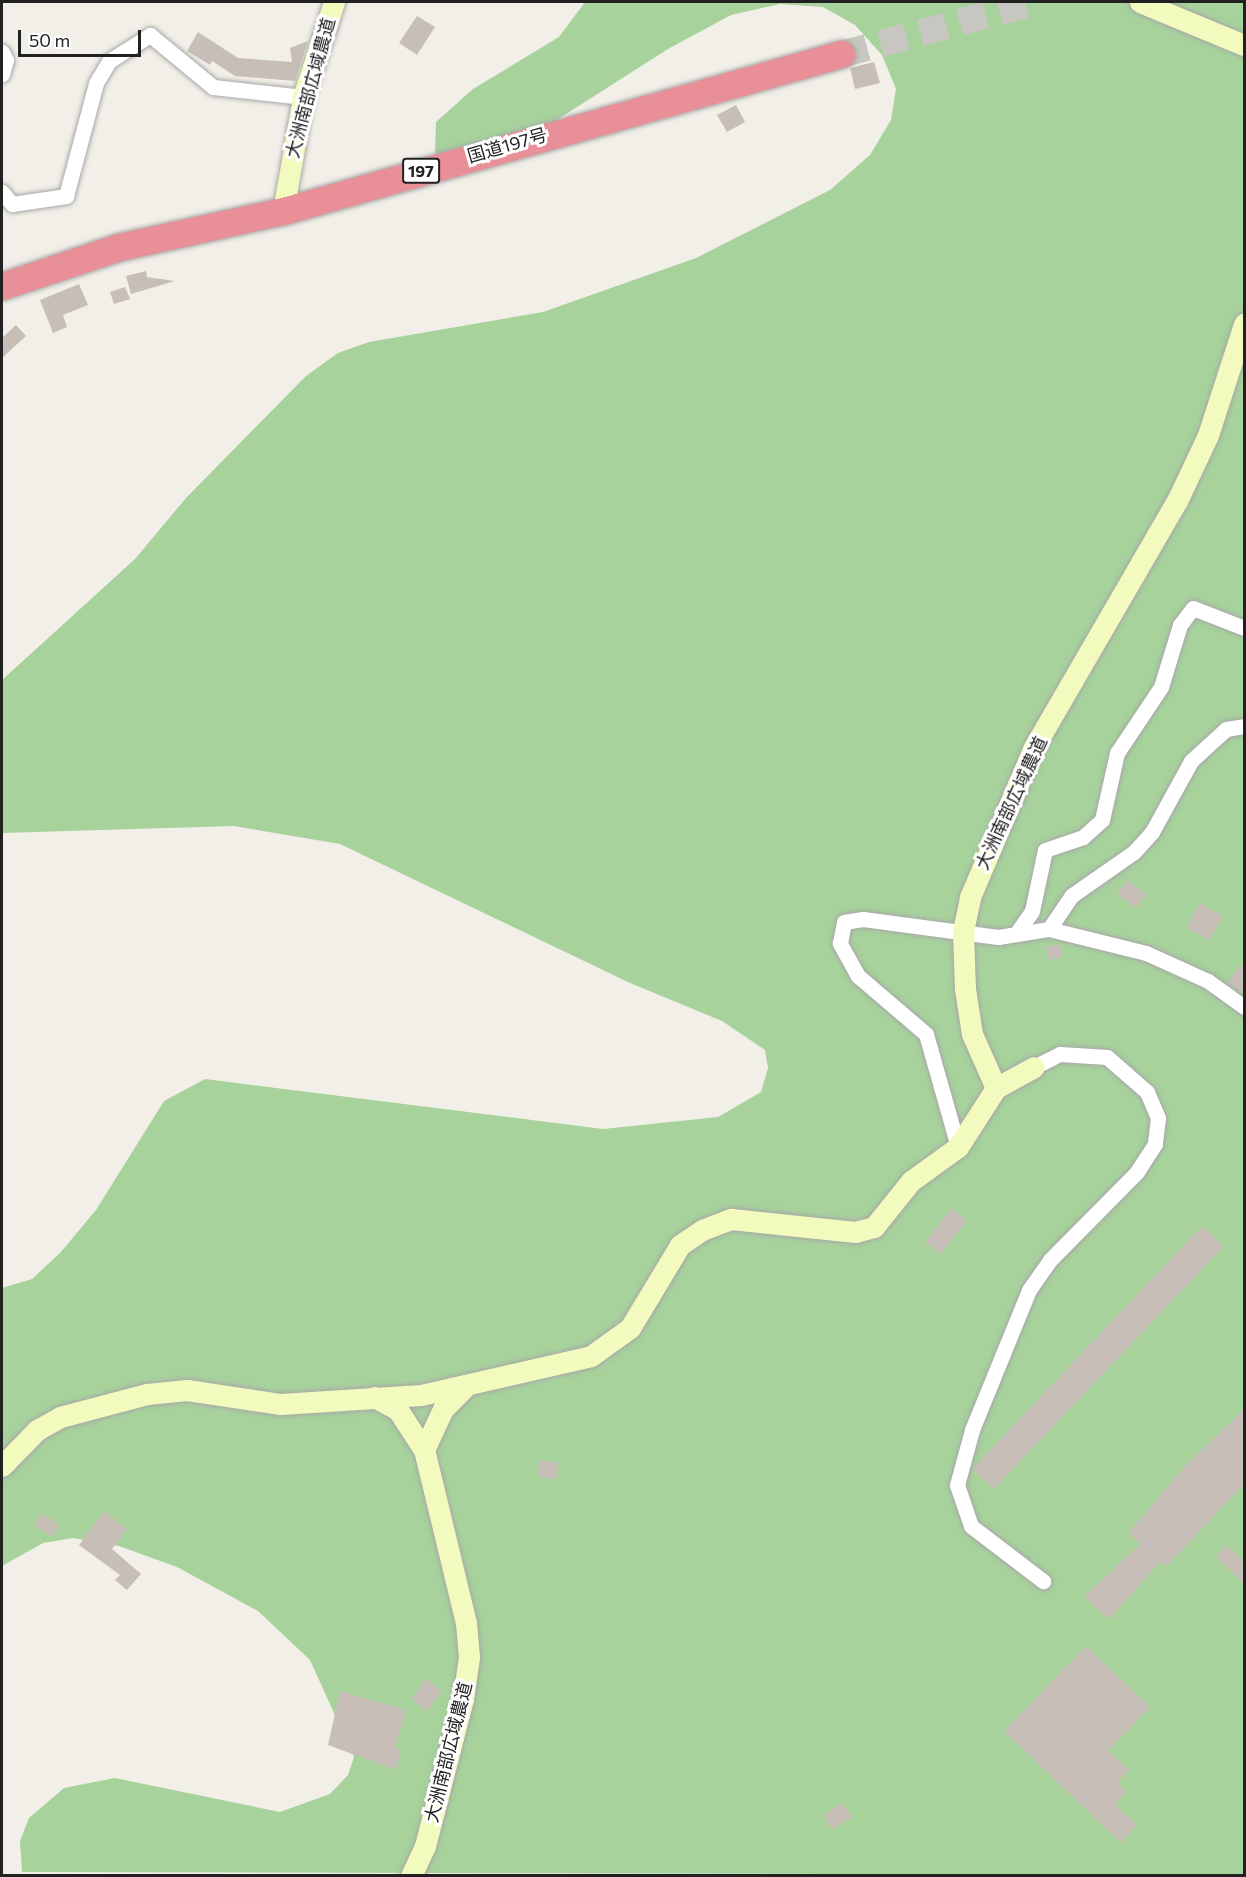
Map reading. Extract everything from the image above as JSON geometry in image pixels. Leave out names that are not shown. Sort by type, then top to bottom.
[{"type":"highway","name":"国道197号","points":[[2,286],[119,247],[283,211],[841,54]]},
{"type":"street","name":"大洲南部広域農道","points":[[283,211],[303,97],[334,2]]},
{"type":"street","points":[[1140,2],[1245,45]]},
{"type":"street","points":[[2,192],[12,204],[66,196],[96,83],[109,62],[150,35],[213,87],[303,97]]},
{"type":"street","points":[[2,52],[6,60],[2,74]]},
{"type":"street","name":"大洲南部広域農道","points":[[996,1088],[972,1034],[963,931],[990,840],[1034,749],[1177,501],[1208,435],[1245,324]]},
{"type":"street","points":[[1018,931],[1032,911],[1045,850],[1083,837],[1102,820],[1117,753],[1161,687],[1180,625],[1193,608],[1245,628]]},
{"type":"street","points":[[1049,929],[1071,896],[1134,852],[1152,832],[1191,761],[1226,729],[1245,726]]},
{"type":"street","points":[[958,1148],[926,1034],[858,976],[840,943],[844,922],[863,919],[999,937],[1018,931],[1049,929],[1146,953],[1208,981],[1245,1007]]},
{"type":"street","points":[[2,1466],[37,1430],[60,1417],[147,1394],[187,1390],[281,1404],[373,1397],[464,1388],[591,1356],[609,1346],[630,1328],[680,1245],[702,1230],[731,1219],[855,1232],[874,1227],[911,1181],[958,1148],[996,1088],[1060,1054],[1107,1057],[1147,1092],[1158,1118],[1155,1144],[1137,1172],[1050,1260],[1029,1290],[972,1430],[957,1485],[971,1526],[1042,1581]]},
{"type":"street","points":[[424,1450],[443,1409],[464,1388]]},
{"type":"street","name":"大洲南部広域農道","points":[[373,1397],[398,1410],[424,1450],[466,1623],[469,1657],[464,1699],[425,1846],[411,1875]]},
{"type":"green space","points":[[585,2],[1244,2],[1244,1875],[22,1872],[20,1841],[29,1818],[64,1788],[115,1778],[280,1812],[330,1794],[348,1775],[354,1757],[310,1660],[258,1611],[177,1567],[119,1546],[73,1538],[43,1543],[2,1566],[2,1288],[32,1279],[60,1253],[96,1210],[164,1101],[205,1079],[603,1129],[718,1117],[761,1092],[768,1068],[765,1050],[722,1021],[630,983],[340,844],[234,826],[2,833],[2,680],[135,559],[186,498],[306,376],[338,353],[369,342],[543,312],[696,258],[830,190],[870,155],[891,120],[896,89],[882,55],[855,25],[823,7],[780,4],[731,15],[668,49],[500,156],[457,170],[435,153],[436,122],[473,89],[559,37]]},
{"type":"building","points":[[417,16],[435,27],[417,55],[399,43]]},
{"type":"building","points":[[198,32],[238,58],[292,62],[290,48],[308,41],[295,81],[235,76],[212,61],[210,65],[187,51]]},
{"type":"building","points":[[874,62],[880,83],[855,89],[850,68]]},
{"type":"building","points":[[736,105],[745,122],[727,132],[717,115]]},
{"type":"building","points":[[146,271],[147,277],[175,281],[131,294],[126,276]]},
{"type":"building","points":[[79,284],[88,305],[63,315],[67,327],[53,333],[40,300]]},
{"type":"building","points":[[125,287],[130,299],[114,304],[110,292]]},
{"type":"building","points":[[16,325],[26,336],[2,358],[2,338]]},
{"type":"building","points":[[1128,880],[1146,895],[1136,908],[1117,894]]},
{"type":"building","points":[[1200,903],[1223,916],[1210,940],[1186,928]]},
{"type":"building","points":[[1060,944],[1062,957],[1048,960],[1046,947]]},
{"type":"building","points":[[1245,961],[1245,995],[1227,982]]},
{"type":"building","points":[[952,1208],[967,1221],[940,1254],[925,1242]]},
{"type":"building","points":[[1202,1226],[1224,1246],[994,1489],[972,1469]]},
{"type":"building","points":[[1245,1408],[1245,1483],[1166,1567],[1160,1562],[1109,1619],[1084,1597],[1140,1544],[1128,1533],[1187,1464]]},
{"type":"building","points":[[539,1461],[558,1462],[556,1479],[538,1477]]},
{"type":"building","points":[[104,1511],[127,1529],[112,1549],[141,1574],[127,1590],[115,1580],[120,1575],[79,1545]]},
{"type":"building","points":[[41,1513],[59,1524],[52,1537],[34,1525]]},
{"type":"building","points":[[1226,1545],[1245,1562],[1245,1585],[1216,1557]]},
{"type":"building","points":[[1086,1646],[1150,1707],[1108,1751],[1129,1770],[1117,1783],[1126,1792],[1115,1805],[1137,1825],[1121,1843],[1004,1731]]},
{"type":"building","points":[[426,1679],[442,1691],[427,1711],[411,1699]]},
{"type":"building","points":[[340,1691],[406,1710],[395,1748],[401,1750],[396,1770],[328,1745]]},
{"type":"building","points":[[842,1803],[852,1817],[832,1830],[823,1815]]},
{"type":"tunnel","points":[[841,54],[1033,2]]}]
